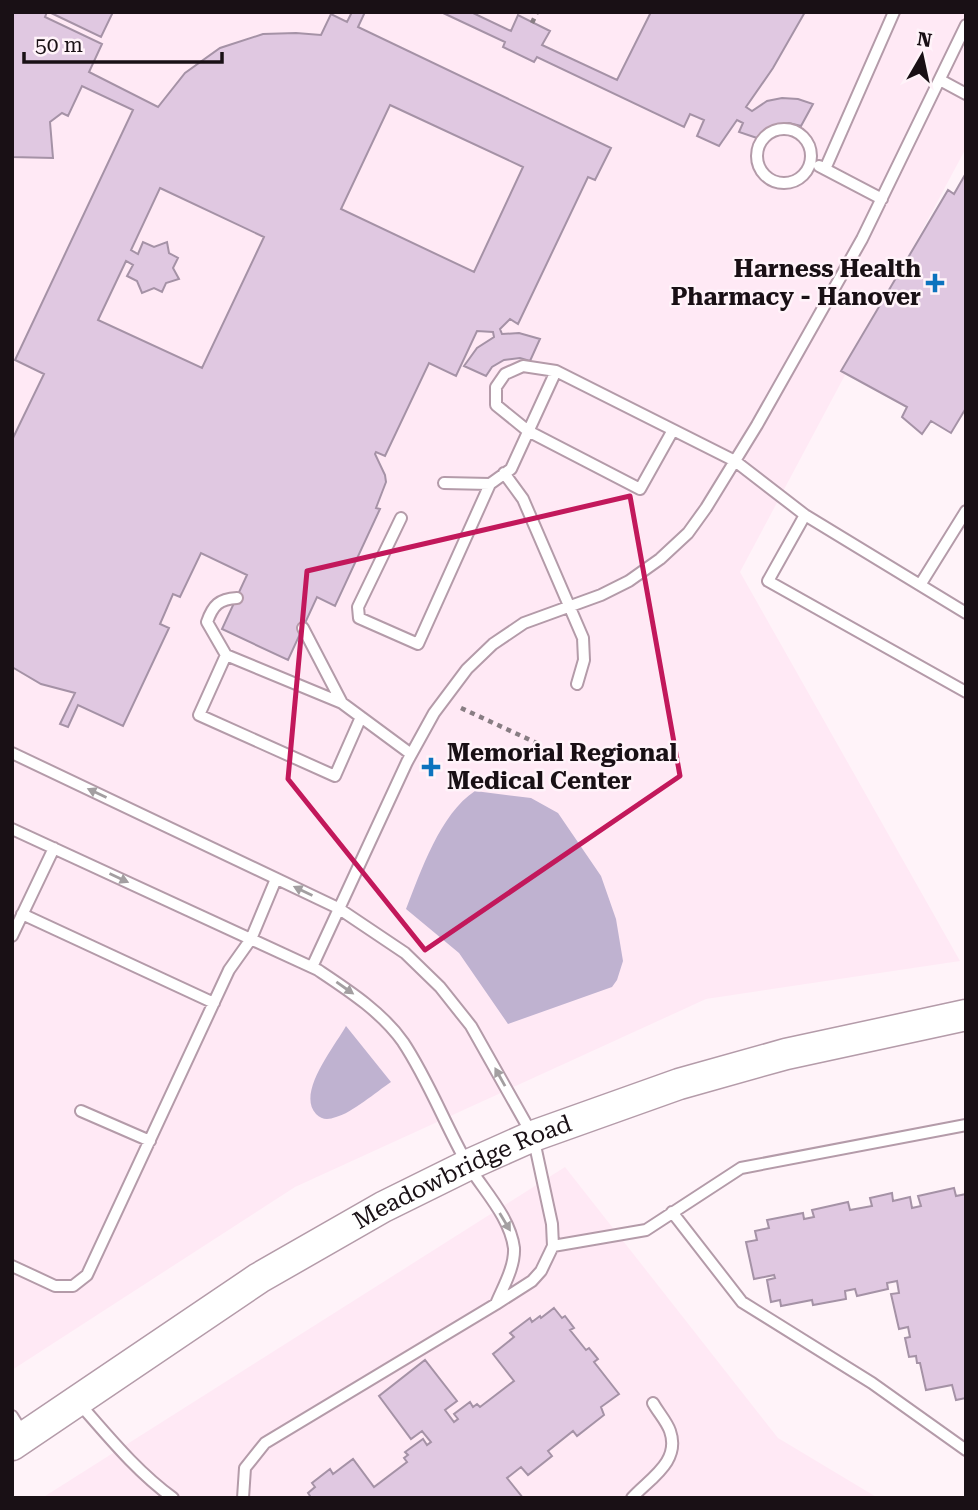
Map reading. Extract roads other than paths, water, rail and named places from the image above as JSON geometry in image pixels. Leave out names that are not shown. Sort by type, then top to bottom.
[{"type":"main road","name":"Meadowbridge Road","points":[[17,1433],[78,1402],[290,1259],[383,1207],[533,1136],[692,1080],[786,1054],[966,1015]]},
{"type":"lane","points":[[825,169],[894,12]]},
{"type":"lane","points":[[312,967],[411,754],[444,700],[467,669],[494,644],[524,623],[601,595],[629,581],[660,559],[688,533],[706,508],[862,239],[966,25]]},
{"type":"lane","points":[[940,80],[966,94]]},
{"type":"lane","points":[[790,130],[805,140],[810,148],[810,161],[805,173],[798,179],[782,183],[766,177],[757,162],[757,153],[765,136],[772,132],[790,130]]},
{"type":"lane","points":[[810,161],[882,198]]},
{"type":"lane","points":[[673,430],[640,489],[528,431],[496,405],[496,387],[505,374],[523,366],[556,371],[735,461],[805,515],[966,613]]},
{"type":"lane","points":[[401,518],[358,607],[359,618],[418,644],[490,484],[511,469],[556,371]]},
{"type":"lane","points":[[504,473],[523,499],[583,638],[585,647],[577,684]]},
{"type":"lane","points":[[444,483],[490,484]]},
{"type":"lane","points":[[805,515],[768,581],[966,692]]},
{"type":"lane","points":[[920,585],[964,518]]},
{"type":"lane","points":[[237,598],[223,598],[213,607],[207,622],[226,655],[342,703],[411,754]]},
{"type":"lane","points":[[303,628],[342,703]]},
{"type":"lane","points":[[226,655],[199,715],[335,776],[361,718]]},
{"type":"lane","points":[[12,752],[338,908],[405,953],[440,987],[471,1026],[533,1136],[552,1224],[553,1246],[541,1271],[532,1281],[496,1304],[265,1443],[245,1468],[243,1498]]},
{"type":"lane","points":[[12,829],[312,967],[362,1000],[401,1040],[430,1088],[468,1165],[511,1231],[514,1252],[510,1272],[496,1304]]},
{"type":"lane","points":[[12,936],[54,848]]},
{"type":"lane","points":[[12,1266],[55,1286],[73,1286],[87,1275],[229,970],[251,939],[276,879]]},
{"type":"lane","points":[[22,914],[214,1003]]},
{"type":"lane","points":[[81,1111],[150,1140]]},
{"type":"lane","points":[[553,1246],[646,1230],[741,1168],[966,1125]]},
{"type":"lane","points":[[672,1212],[742,1302],[872,1383],[966,1450]]},
{"type":"lane","points":[[78,1402],[119,1450],[154,1484],[173,1498]]},
{"type":"lane","points":[[632,1498],[664,1469],[672,1451],[671,1432],[653,1403]]},
{"type":"place","name":"Harness Health Pharmacy - Hanover","points":[[935,283]]},
{"type":"place","name":"Memorial Regional Medical Center","points":[[431,767]]}]
